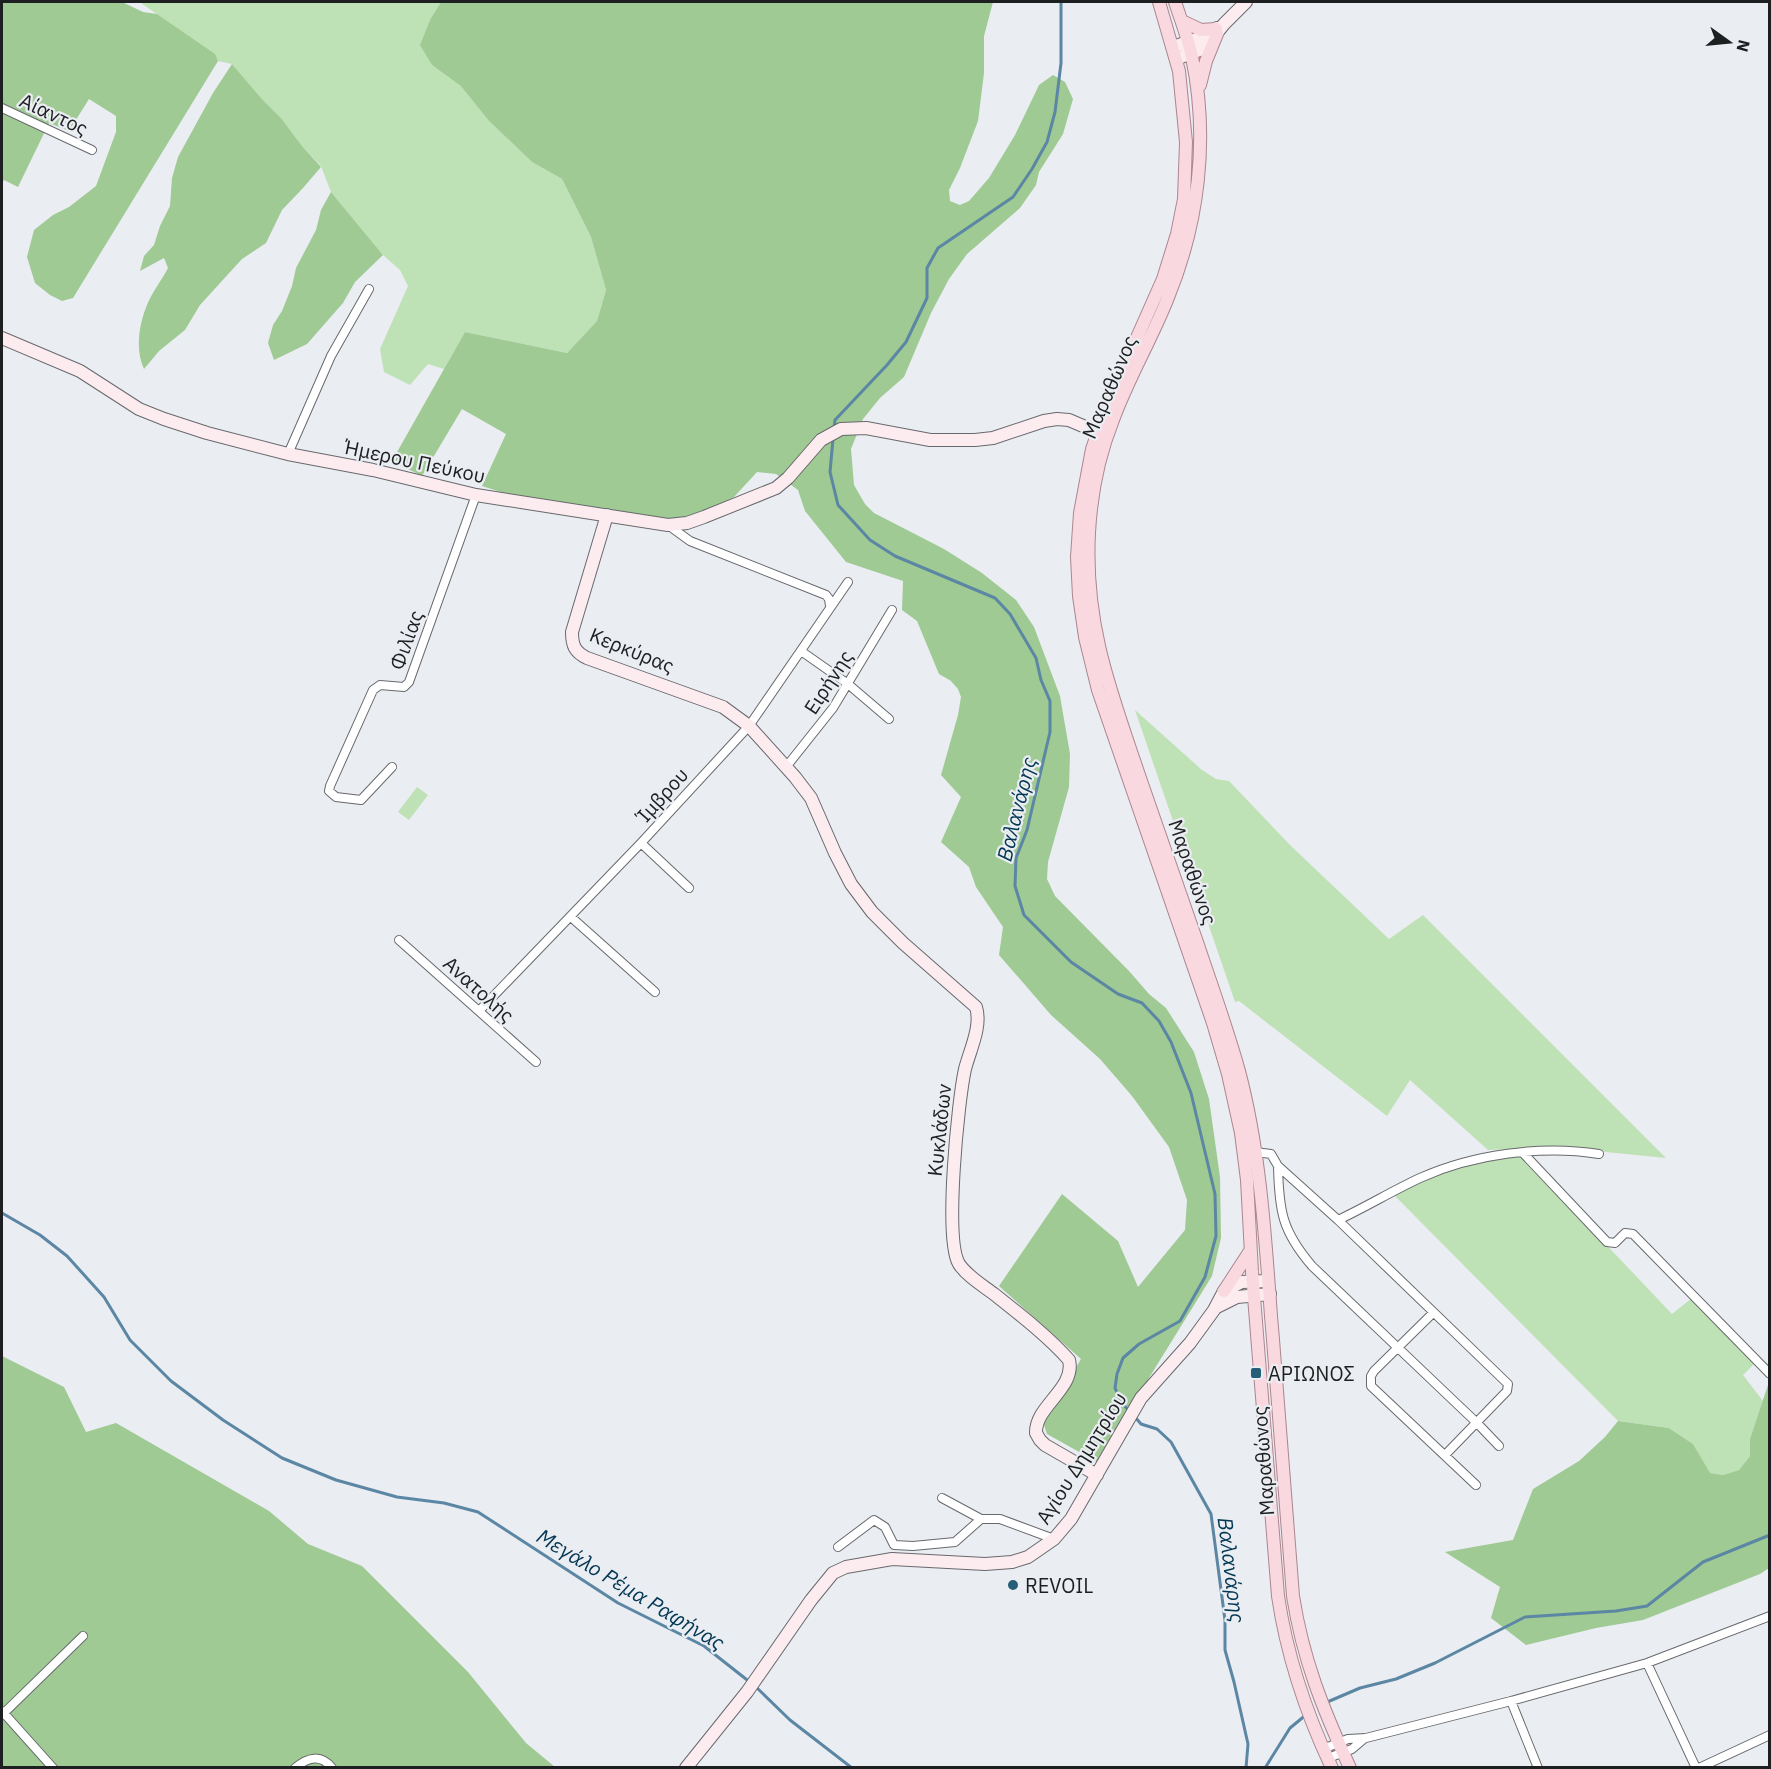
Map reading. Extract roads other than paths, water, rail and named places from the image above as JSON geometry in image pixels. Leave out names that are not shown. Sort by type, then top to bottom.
[{"type":"main road","name":"Μαραθώνος","points":[[1159,2],[1175,53],[1182,101],[1186,180],[1181,214],[1160,287],[1097,432],[1084,481],[1079,522],[1077,576],[1083,626],[1098,690],[1213,1023],[1228,1074],[1246,1163],[1278,1596],[1284,1636],[1303,1699],[1328,1758]]},
{"type":"main road","name":"Μαραθώνος","points":[[1175,2],[1190,48],[1198,98],[1202,141],[1200,161],[1187,237],[1167,299],[1121,399],[1098,469],[1090,513],[1089,575],[1092,613],[1105,672],[1222,1013],[1239,1071],[1255,1152],[1264,1220],[1293,1596],[1300,1632],[1316,1689],[1350,1767]]},
{"type":"main road","points":[[1182,21],[1201,30],[1219,29],[1206,61],[1198,98]]},
{"type":"main road","points":[[1224,1291],[1251,1251]]},
{"type":"street","points":[[1175,53],[1207,45],[1219,29],[1246,2]]},
{"type":"street","name":"Αίαντος","points":[[2,108],[92,150]]},
{"type":"street","points":[[288,454],[331,356],[369,289]]},
{"type":"street","name":"Ήμερου Πεύκου","points":[[2,338],[65,363],[140,409],[207,434],[476,495],[668,525],[687,523],[705,517],[776,488],[793,474],[817,444],[826,436],[841,429],[866,428],[930,440],[975,440],[993,438],[1057,419],[1069,420],[1097,432]]},
{"type":"street","name":"Φιλίας","points":[[392,767],[361,800],[336,797],[330,791],[330,786],[373,690],[380,685],[405,687],[409,682],[476,495]]},
{"type":"street","name":"Κερκύρας","points":[[607,515],[572,632],[574,649],[587,658],[723,707],[749,726],[786,767]]},
{"type":"street","points":[[668,525],[690,542],[826,595],[830,599],[830,606]]},
{"type":"street","name":"Ίμβρου","points":[[479,1011],[641,843],[749,726],[848,582]]},
{"type":"street","name":"Ειρήνης","points":[[786,767],[818,729],[892,610]]},
{"type":"street","points":[[801,651],[848,684],[889,719]]},
{"type":"street","name":"Κυκλάδων","points":[[786,767],[811,798],[851,884],[873,912],[903,943],[976,1007],[978,1020],[965,1070],[960,1104],[952,1198],[954,1249],[959,1264],[966,1272],[1014,1310],[1069,1360],[1070,1373],[1040,1419],[1036,1433],[1045,1445],[1097,1475]]},
{"type":"street","points":[[641,843],[689,888]]},
{"type":"street","points":[[571,916],[655,992]]},
{"type":"street","name":"Ανατολής","points":[[399,940],[536,1062]]},
{"type":"street","points":[[1338,1220],[1422,1177],[1484,1158],[1548,1150],[1599,1154]]},
{"type":"street","points":[[1255,1152],[1270,1154],[1278,1166],[1338,1220],[1508,1384],[1507,1391],[1445,1455]]},
{"type":"street","points":[[1523,1154],[1607,1242],[1615,1243],[1625,1233],[1633,1234],[1770,1374]]},
{"type":"street","points":[[1278,1166],[1282,1215],[1289,1236],[1297,1249],[1311,1266],[1499,1446]]},
{"type":"street","points":[[1224,1291],[1236,1284],[1269,1281]]},
{"type":"street","name":"Αγίου Δημητρίου","points":[[686,1767],[747,1692],[826,1580],[842,1568],[892,1559],[985,1564],[1012,1562],[1028,1557],[1054,1539],[1071,1519],[1138,1403],[1182,1353],[1214,1310],[1224,1291]]},
{"type":"street","name":"Αγίου Δημητρίου","points":[[1214,1310],[1226,1300],[1270,1294]]},
{"type":"street","points":[[1433,1313],[1371,1376],[1371,1386],[1476,1485]]},
{"type":"street","points":[[942,1498],[981,1519],[1000,1519],[1054,1539]]},
{"type":"street","points":[[838,1547],[874,1520],[885,1527],[894,1545],[913,1546],[955,1542],[981,1519]]},
{"type":"street","points":[[1328,1758],[1348,1739],[1366,1738],[1647,1663],[1770,1616]]},
{"type":"street","points":[[53,1767],[2,1713],[63,1658],[83,1636]]},
{"type":"street","points":[[1647,1663],[1697,1767],[1770,1735]]},
{"type":"street","points":[[1511,1701],[1538,1767]]},
{"type":"street","points":[[295,1767],[314,1757],[322,1758],[332,1767]]},
{"type":"waterway","name":"Βαλανάρης","points":[[834,429],[835,420],[906,342],[927,298],[927,268],[938,248],[1013,197],[1047,142],[1055,112],[1061,63],[1061,2]]},
{"type":"waterway","name":"Βαλανάρης","points":[[833,439],[830,472],[838,505],[870,540],[895,556],[995,598],[1010,614],[1036,658],[1041,680],[1050,701],[1050,732],[1027,830],[1016,858],[1015,886],[1024,915],[1071,962],[1118,994],[1142,1003],[1159,1021],[1171,1042],[1191,1093],[1215,1194],[1216,1236],[1205,1277],[1180,1321],[1139,1344],[1123,1358],[1115,1388],[1122,1403],[1130,1412]]},
{"type":"waterway","name":"Μεγάλο Ρέμα Ραφήνας","points":[[2,1213],[40,1235],[67,1256],[104,1297],[130,1340],[171,1381],[223,1420],[282,1458],[336,1480],[397,1497],[444,1503],[478,1512],[618,1603],[704,1646],[751,1683]]},
{"type":"waterway","name":"Βαλανάρης","points":[[1135,1417],[1141,1424],[1157,1429],[1171,1442],[1211,1514],[1225,1620],[1225,1650],[1248,1744],[1246,1768]]},
{"type":"waterway","points":[[1325,1703],[1360,1688],[1396,1679],[1435,1663],[1525,1617],[1616,1611],[1647,1606],[1703,1562],[1770,1535]]},
{"type":"waterway","name":"Μεγάλο Ρέμα Ραφήνας","points":[[756,1687],[790,1720],[852,1768]]},
{"type":"waterway","points":[[1265,1768],[1290,1728],[1307,1714]]},
{"type":"place","name":"ΑΡΙΩΝΟΣ","points":[[1256,1373]]},
{"type":"place","name":"REVOIL","points":[[1013,1585]]}]
